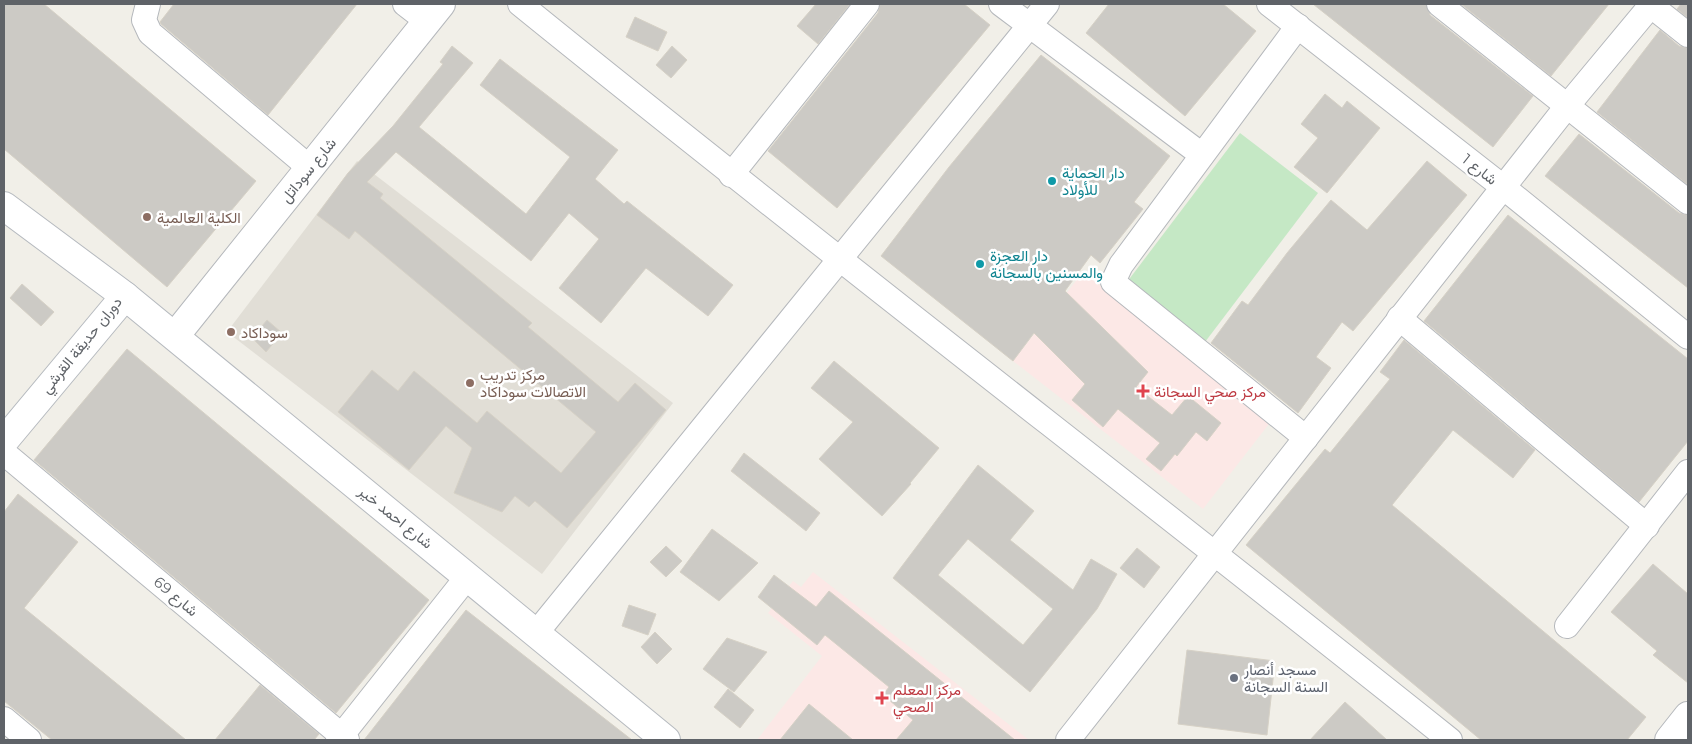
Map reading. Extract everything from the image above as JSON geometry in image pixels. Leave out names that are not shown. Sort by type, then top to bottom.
[{"type":"main road","name":"شارع سوداتل","points":[[175,336],[434,12]]},
{"type":"main road","name":"دوران حديقة القرشي","points":[[4,206],[124,296],[4,441]]},
{"type":"main road","name":"شارع احمد خير","points":[[124,296],[537,632],[666,740]]},
{"type":"main road","points":[[1668,740],[1688,716]]},
{"type":"street","points":[[148,4],[144,20],[150,33],[310,168]]},
{"type":"street","points":[[404,4],[434,12]]},
{"type":"street","points":[[520,4],[731,175],[1216,553],[1450,740]]},
{"type":"street","points":[[731,175],[867,4]]},
{"type":"street","points":[[1001,4],[1202,155]]},
{"type":"street","points":[[537,632],[1047,4]]},
{"type":"street","name":"شارع 1","points":[[1270,4],[1503,187],[1688,337]]},
{"type":"street","points":[[1440,4],[1688,202]]},
{"type":"street","points":[[1068,740],[1399,318],[1568,105],[1651,4],[1688,35]]},
{"type":"street","points":[[1298,26],[1122,265],[1113,282],[1306,438]]},
{"type":"street","points":[[1399,318],[1647,526]]},
{"type":"street","name":"شارع 69","points":[[4,453],[342,739]]},
{"type":"street","points":[[1567,626],[1688,472]]},
{"type":"street","points":[[342,739],[468,576]]},
{"type":"street","points":[[4,719],[29,740]]},
{"type":"shaded area","name":"مركز تدريب الاتصالات سوداكاد","points":[[357,161],[673,403],[542,574],[227,332]]},
{"type":"shaded area","name":"مركز صحي السجانة","points":[[1083,272],[1272,420],[1203,509],[1013,361]]},
{"type":"shaded area","name":"مركز المعلم الصحي","points":[[813,572],[1029,740],[757,740],[822,656],[768,613],[793,581],[801,587]]},
{"type":"green space","points":[[1240,133],[1318,193],[1202,346],[1124,286]]},
{"type":"building","points":[[4,4],[44,4],[256,181],[167,287],[4,149]]},
{"type":"building","points":[[174,4],[357,4],[268,115],[161,24],[160,22]]},
{"type":"building","points":[[816,4],[850,4],[818,44],[797,26]]},
{"type":"building","points":[[880,4],[964,4],[990,25],[837,208],[768,151],[878,13]]},
{"type":"building","points":[[1109,4],[1223,4],[1256,31],[1185,116],[1086,33]]},
{"type":"building","points":[[1313,4],[1426,4],[1430,15],[1533,96],[1493,147]]},
{"type":"building","points":[[1461,4],[1609,4],[1551,76]]},
{"type":"building","points":[[1681,4],[1688,4],[1688,18],[1677,9]]},
{"type":"building","points":[[635,17],[667,32],[658,51],[626,37]]},
{"type":"building","points":[[1660,30],[1679,46],[1688,48],[1688,185],[1597,112]]},
{"type":"building","points":[[452,46],[473,63],[419,127],[526,214],[570,157],[480,85],[500,59],[618,150],[595,179],[624,204],[627,201],[733,285],[708,316],[646,268],[601,323],[559,288],[599,239],[569,213],[531,261],[396,152],[367,182],[383,194],[380,198],[532,323],[528,327],[618,402],[635,383],[666,410],[567,528],[535,501],[529,507],[515,496],[502,512],[454,493],[472,448],[446,426],[409,470],[338,412],[372,370],[398,391],[414,371],[477,423],[487,411],[561,473],[596,432],[355,231],[349,239],[317,215],[348,173],[393,126],[443,64],[440,62]]},
{"type":"building","points":[[672,46],[687,60],[671,78],[656,65]]},
{"type":"building","points":[[1041,55],[1170,156],[1134,202],[1143,209],[1100,263],[1091,255],[1065,291],[1148,372],[1136,387],[1172,415],[1188,396],[1221,423],[1207,441],[1196,432],[1177,456],[1175,454],[1161,471],[1146,459],[1160,443],[1118,409],[1103,427],[1072,400],[1085,384],[1034,333],[1013,361],[881,256],[949,167]]},
{"type":"building","points":[[1325,94],[1342,108],[1347,101],[1380,128],[1327,193],[1294,167],[1318,138],[1301,124]]},
{"type":"building","points":[[1579,134],[1679,213],[1688,215],[1688,288],[1545,176]]},
{"type":"building","points":[[1427,161],[1467,195],[1353,331],[1342,322],[1316,357],[1331,368],[1298,413],[1211,343],[1242,301],[1248,305],[1287,253],[1331,200],[1367,230]]},
{"type":"building","points":[[1508,215],[1688,359],[1688,441],[1639,502],[1424,321]]},
{"type":"building","points":[[22,284],[54,312],[41,326],[10,298]]},
{"type":"building","points":[[267,320],[282,333],[266,352],[252,338]]},
{"type":"building","points":[[1404,340],[1535,450],[1513,478],[1453,430],[1392,505],[1646,717],[1627,740],[1481,740],[1246,545],[1325,449],[1330,453],[1390,379],[1380,372]]},
{"type":"building","points":[[127,349],[429,600],[336,713],[34,460]]},
{"type":"building","points":[[834,361],[939,448],[911,484],[882,516],[819,459],[853,422],[811,388]]},
{"type":"building","points":[[744,453],[820,513],[806,531],[731,471]]},
{"type":"building","points":[[978,465],[1034,511],[1010,540],[1073,590],[1091,559],[1117,574],[1097,609],[1030,692],[893,578]],"holes":[[[968,539],[1053,609],[1023,645],[938,575]]]},
{"type":"building","points":[[18,494],[78,542],[24,608],[186,740],[52,740],[4,701],[4,512]]},
{"type":"building","points":[[712,529],[758,563],[719,601],[680,572]]},
{"type":"building","points":[[666,546],[682,561],[666,577],[650,562]]},
{"type":"building","points":[[1137,548],[1160,567],[1144,588],[1120,568]]},
{"type":"building","points":[[1653,564],[1688,594],[1688,683],[1653,655],[1657,651],[1611,612]]},
{"type":"building","points":[[774,575],[816,607],[829,591],[1015,740],[896,740],[913,720],[883,695],[889,687],[825,635],[817,645],[758,597]]},
{"type":"building","points":[[629,605],[656,614],[648,635],[622,626]]},
{"type":"building","points":[[466,610],[573,694],[632,740],[364,740]]},
{"type":"building","points":[[655,632],[672,649],[657,664],[641,647]]},
{"type":"building","points":[[727,638],[767,652],[734,692],[703,669]]},
{"type":"building","points":[[1187,650],[1275,661],[1267,735],[1178,724]]},
{"type":"building","points":[[260,685],[319,734],[314,740],[215,740]]},
{"type":"building","points":[[728,689],[754,710],[740,728],[714,707]]},
{"type":"building","points":[[1345,702],[1387,740],[1310,740]]},
{"type":"building","points":[[809,704],[853,740],[780,740]]},
{"type":"place","name":"دار الحماية للأولاد","points":[[1052,181]]},
{"type":"place","name":"الكلية العالمية","points":[[147,217]]},
{"type":"place","name":"دار العجزة والمسنين بالسجانة","points":[[980,264]]},
{"type":"place","name":"سوداكاد","points":[[231,332]]},
{"type":"place","name":"مركز تدريب الاتصالات سوداكاد","points":[[470,383]]},
{"type":"place","name":"مركز صحي السجانة","points":[[1143,391]]},
{"type":"place","name":"مسجد أنصار السنة السجانة","points":[[1234,678]]},
{"type":"place","name":"مركز المعلم الصحي","points":[[882,698]]}]
